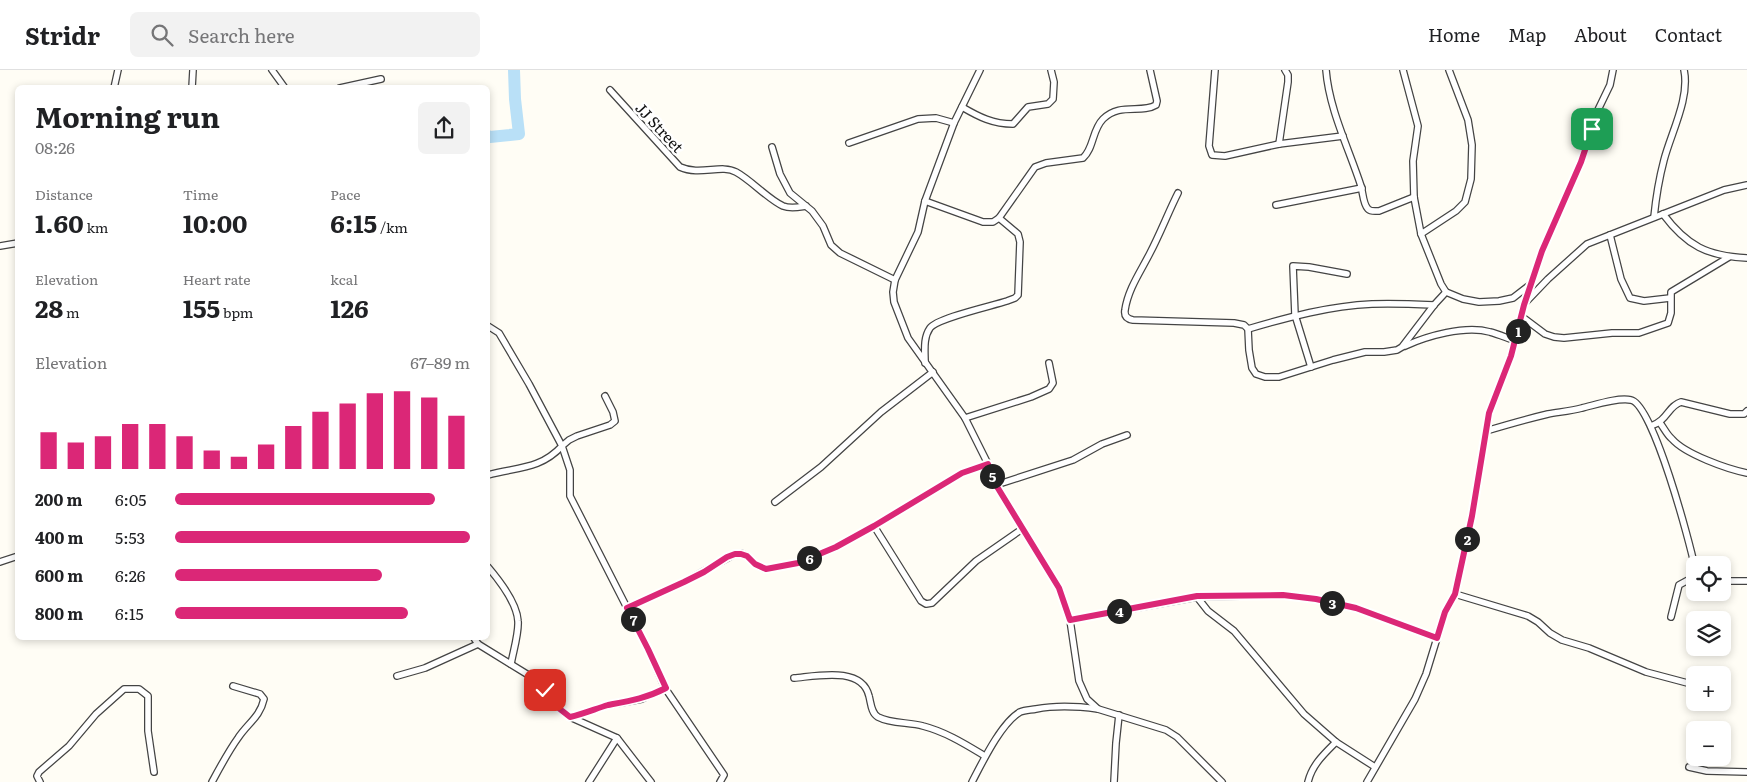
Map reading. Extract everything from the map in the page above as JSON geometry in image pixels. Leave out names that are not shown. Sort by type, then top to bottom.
[{"type":"street","points":[[115,85],[118,70]]},
{"type":"street","points":[[192,85],[193,70]]},
{"type":"street","points":[[272,70],[283,85]]},
{"type":"street","points":[[980,70],[954,123],[925,201],[918,232],[895,280],[894,302],[908,338],[965,418],[988,464],[996,485],[1059,588],[1070,620],[1074,653],[1082,690],[1087,699],[1098,709]]},
{"type":"street","points":[[962,107],[981,118],[999,124],[1013,124],[1020,118],[1028,106],[1048,104],[1053,99],[1054,82],[1051,70]]},
{"type":"street","points":[[925,201],[983,222],[993,222],[999,218],[1035,167],[1046,163],[1083,158],[1090,149],[1094,133],[1102,120],[1112,113],[1131,108],[1149,108],[1156,105],[1157,101],[1150,70]]},
{"type":"street","points":[[1215,70],[1209,146],[1212,155],[1225,156],[1279,144],[1343,136]]},
{"type":"street","points":[[1279,144],[1288,82],[1288,75],[1285,70]]},
{"type":"street","points":[[1326,70],[1327,81],[1343,136],[1368,210],[1374,212],[1414,197]]},
{"type":"street","points":[[1403,70],[1418,126],[1413,161],[1414,197],[1421,234],[1441,284],[1446,292],[1463,299],[1480,302],[1513,298],[1531,284]]},
{"type":"street","points":[[1421,234],[1456,211],[1465,202],[1471,179],[1472,145],[1468,120],[1449,70]]},
{"type":"street","points":[[1367,782],[1415,699],[1426,674],[1445,612],[1455,594],[1472,516],[1492,406],[1516,342],[1521,316],[1531,284],[1554,221],[1581,162],[1598,112],[1610,85],[1613,70]]},
{"type":"street","points":[[1654,217],[1664,157],[1678,118],[1685,87],[1686,78],[1684,70]]},
{"type":"street","points":[[354,85],[381,79]]},
{"type":"street","name":"JJ Street","points":[[610,90],[680,167],[689,171],[722,169],[735,171],[783,206],[796,208],[806,206]]},
{"type":"street","points":[[850,143],[918,119],[936,118],[954,123]]},
{"type":"street","points":[[772,147],[780,174],[790,193],[812,211],[823,226],[831,245],[840,253],[895,280]]},
{"type":"street","points":[[1524,305],[1587,244],[1724,190],[1747,185]]},
{"type":"street","points":[[1276,205],[1362,188]]},
{"type":"street","points":[[1178,193],[1150,254],[1132,286],[1125,310],[1125,316],[1128,319],[1244,325],[1248,329],[1248,350],[1252,368],[1256,374],[1265,377],[1279,377],[1365,352],[1397,350],[1420,339],[1474,329],[1489,332],[1516,342]]},
{"type":"street","points":[[1663,214],[1676,231],[1688,242],[1728,257],[1747,258]]},
{"type":"street","points":[[925,363],[925,340],[933,324],[1008,301],[1015,298],[1018,294],[1020,242],[1018,234],[999,218]]},
{"type":"street","points":[[1610,235],[1621,279],[1630,298],[1644,301],[1670,298]]},
{"type":"street","points":[[0,246],[15,244]]},
{"type":"street","points":[[1521,316],[1545,334],[1554,337],[1639,333],[1668,323],[1671,313],[1671,292],[1728,257]]},
{"type":"street","points":[[1311,367],[1295,315],[1293,266],[1347,274]]},
{"type":"street","points":[[1402,347],[1446,292]]},
{"type":"street","points":[[1248,329],[1295,315],[1331,308],[1372,304],[1434,305]]},
{"type":"street","points":[[490,327],[499,333],[562,446],[570,470],[570,496],[666,688],[707,752],[721,769],[724,775],[720,782]]},
{"type":"street","points":[[965,418],[1032,397],[1049,389],[1053,383],[1049,363]]},
{"type":"street","points":[[775,502],[821,467],[881,412],[933,372]]},
{"type":"street","points":[[490,475],[532,466],[546,460],[569,440],[613,423],[616,417],[605,396]]},
{"type":"street","points":[[1486,431],[1550,414],[1607,402],[1631,400],[1636,403],[1643,410],[1651,426],[1682,513],[1692,556]]},
{"type":"street","points":[[1651,426],[1660,423],[1674,406],[1681,402],[1730,414],[1746,414]]},
{"type":"street","points":[[1660,423],[1672,439],[1684,450],[1724,467],[1747,473]]},
{"type":"street","points":[[996,485],[1073,460],[1102,444],[1127,435]]},
{"type":"street","points":[[627,608],[684,582],[735,554],[747,556],[760,568],[766,569],[798,563],[836,547],[962,473],[988,464]]},
{"type":"street","points":[[874,526],[921,601],[926,604],[932,603],[976,562],[1022,529]]},
{"type":"street","points":[[0,562],[15,557]]},
{"type":"street","points":[[490,570],[503,587],[514,608],[518,622],[511,664]]},
{"type":"street","points":[[1671,617],[1679,586],[1686,581]]},
{"type":"street","points":[[1731,581],[1747,581]]},
{"type":"street","points":[[1455,594],[1528,616],[1562,640],[1589,648],[1646,672],[1686,683]]},
{"type":"street","points":[[1070,620],[1197,596],[1283,595],[1316,599],[1356,608],[1437,638]]},
{"type":"street","points":[[1197,596],[1208,611],[1234,631],[1304,714],[1336,742],[1375,767]]},
{"type":"street","points":[[475,640],[478,644],[535,681],[545,690],[556,706],[570,717],[617,738],[651,782]]},
{"type":"street","points":[[397,676],[425,668],[478,644]]},
{"type":"street","points":[[794,678],[841,675],[855,679],[867,689],[872,712],[875,716],[939,730],[985,756]]},
{"type":"street","points":[[212,782],[219,767],[239,736],[262,710],[264,699],[260,694],[233,686]]},
{"type":"street","points":[[570,717],[609,705],[642,699],[666,688]]},
{"type":"street","points":[[40,782],[37,776],[39,772],[69,746],[96,714],[124,689],[139,689],[148,696],[148,731],[154,772]]},
{"type":"street","points":[[972,782],[985,756],[1005,726],[1022,711],[1058,706],[1098,709],[1166,730],[1178,737],[1222,782]]},
{"type":"street","points":[[1114,782],[1119,716]]},
{"type":"street","points":[[589,782],[617,738]]},
{"type":"street","points":[[1308,782],[1318,760],[1336,742]]},
{"type":"street","points":[[1689,767],[1707,772],[1747,772]]},
{"type":"waterway","points":[[490,137],[519,134],[514,70]]},
{"type":"route","points":[[545,690],[556,706],[570,717],[609,705],[653,695],[666,688],[627,608],[704,572],[735,554],[747,556],[760,568],[766,569],[798,563],[836,547],[962,473],[988,464],[996,485],[1059,588],[1070,620],[1197,596],[1283,595],[1316,599],[1356,608],[1437,638],[1445,612],[1455,594],[1472,516],[1489,413],[1516,342],[1524,305],[1542,251],[1581,162],[1592,129]]}]
